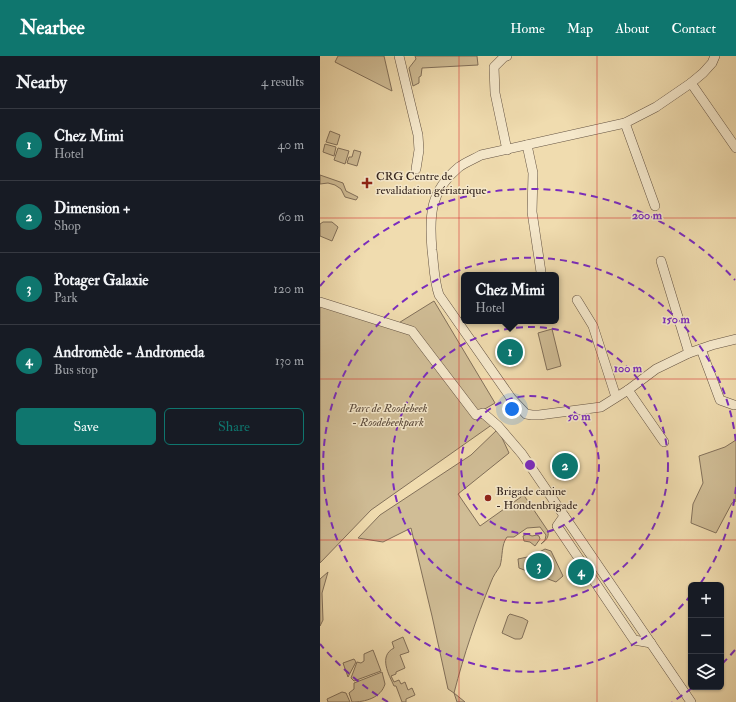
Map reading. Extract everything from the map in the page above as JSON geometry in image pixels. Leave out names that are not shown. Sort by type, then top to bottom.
[{"type":"street","points":[[399,56],[418,135],[419,150],[416,169]]},
{"type":"street","points":[[507,56],[494,67],[495,93],[507,150]]},
{"type":"street","points":[[715,56],[712,63],[691,83],[656,107],[625,123],[481,155],[460,167],[443,184],[436,195],[432,208],[430,224],[436,285],[439,295],[511,398],[526,414],[539,415],[601,407],[628,390],[656,368],[689,353],[736,339]]},
{"type":"street","points":[[691,83],[736,148]]},
{"type":"street","points":[[625,123],[655,206]]},
{"type":"street","points":[[527,145],[532,173],[532,212],[540,272]]},
{"type":"street","points":[[661,261],[689,353]]},
{"type":"street","points":[[577,300],[593,326],[616,397]]},
{"type":"street","points":[[320,302],[412,331],[476,415],[483,413],[498,426],[522,454],[691,702]]},
{"type":"street","points":[[701,349],[720,400],[734,406]]},
{"type":"street","points":[[628,390],[664,442]]},
{"type":"street","points":[[564,516],[557,526],[634,640],[651,643]]},
{"type":"green space","points":[[338,56],[384,56],[392,91],[335,62]]},
{"type":"green space","points":[[415,56],[477,56],[478,65],[422,68],[419,83],[413,86],[409,68],[416,59]]},
{"type":"green space","points":[[330,131],[340,135],[337,145],[326,142]]},
{"type":"green space","points":[[325,144],[336,147],[334,156],[323,152]]},
{"type":"green space","points":[[338,148],[349,151],[345,164],[334,160]]},
{"type":"green space","points":[[354,150],[361,152],[357,166],[347,163],[349,157],[352,157]]},
{"type":"green space","points":[[320,175],[343,183],[346,191],[358,197],[356,200],[345,197],[341,189],[335,185],[328,183],[320,184]]},
{"type":"green space","points":[[323,222],[332,222],[338,227],[332,241],[320,236],[320,224]]},
{"type":"green space","points":[[434,301],[495,403],[478,413],[412,327],[397,324]]},
{"type":"green space","name":"Parc de Roodebeek - Roodebeekpark","points":[[320,305],[409,334],[476,417],[484,415],[493,424],[371,510],[320,563]]},
{"type":"green space","points":[[552,329],[561,366],[547,370],[538,333]]},
{"type":"green space","points":[[498,429],[509,453],[458,494],[480,526],[521,497],[523,494],[548,531],[548,537],[546,540],[541,544],[545,540],[546,535],[540,527],[527,528],[514,537],[507,537],[505,540],[500,566],[492,580],[475,623],[454,693],[448,689],[411,528],[383,542],[358,538],[380,515],[471,455]]},
{"type":"green space","points":[[736,440],[736,501],[732,503],[716,533],[691,523],[693,504],[703,483],[699,456],[725,447]]},
{"type":"green space","points":[[527,534],[539,536],[540,539],[535,546],[530,542],[524,541],[523,536]]},
{"type":"green space","points":[[545,549],[551,551],[563,576],[556,582],[519,568],[518,559],[532,556]]},
{"type":"green space","points":[[328,572],[322,593],[323,620],[320,626],[320,579]]},
{"type":"green space","points":[[510,614],[528,621],[522,638],[520,639],[515,639],[502,633]]},
{"type":"green space","points":[[403,637],[409,652],[400,655],[405,668],[391,676],[394,682],[399,680],[401,684],[405,682],[408,690],[412,688],[415,695],[406,699],[406,702],[402,702],[386,666],[389,651],[394,648],[392,642]]},
{"type":"green space","points":[[373,650],[381,671],[354,681],[351,678],[357,662],[361,663],[364,661],[364,654]]},
{"type":"green space","points":[[354,659],[356,662],[348,677],[343,663]]},
{"type":"green space","points":[[382,672],[385,684],[380,693],[367,700],[352,702],[349,693],[354,689],[354,683]]},
{"type":"green space","points":[[342,692],[346,693],[350,702],[328,702],[327,699]]},
{"type":"green space","points":[[454,693],[465,702],[457,702]]},
{"type":"place","name":"CRG Centre de revalidation gériatrique","points":[[367,183]]},
{"type":"place","name":"Chez Mimi","points":[[510,352]]},
{"type":"place","name":"Dimension +","points":[[565,466]]},
{"type":"place","name":"Brigade canine - Hondenbrigade","points":[[488,498]]},
{"type":"place","name":"Potager Galaxie","points":[[539,566]]},
{"type":"place","name":"Andromède - Andromeda","points":[[581,572]]}]
